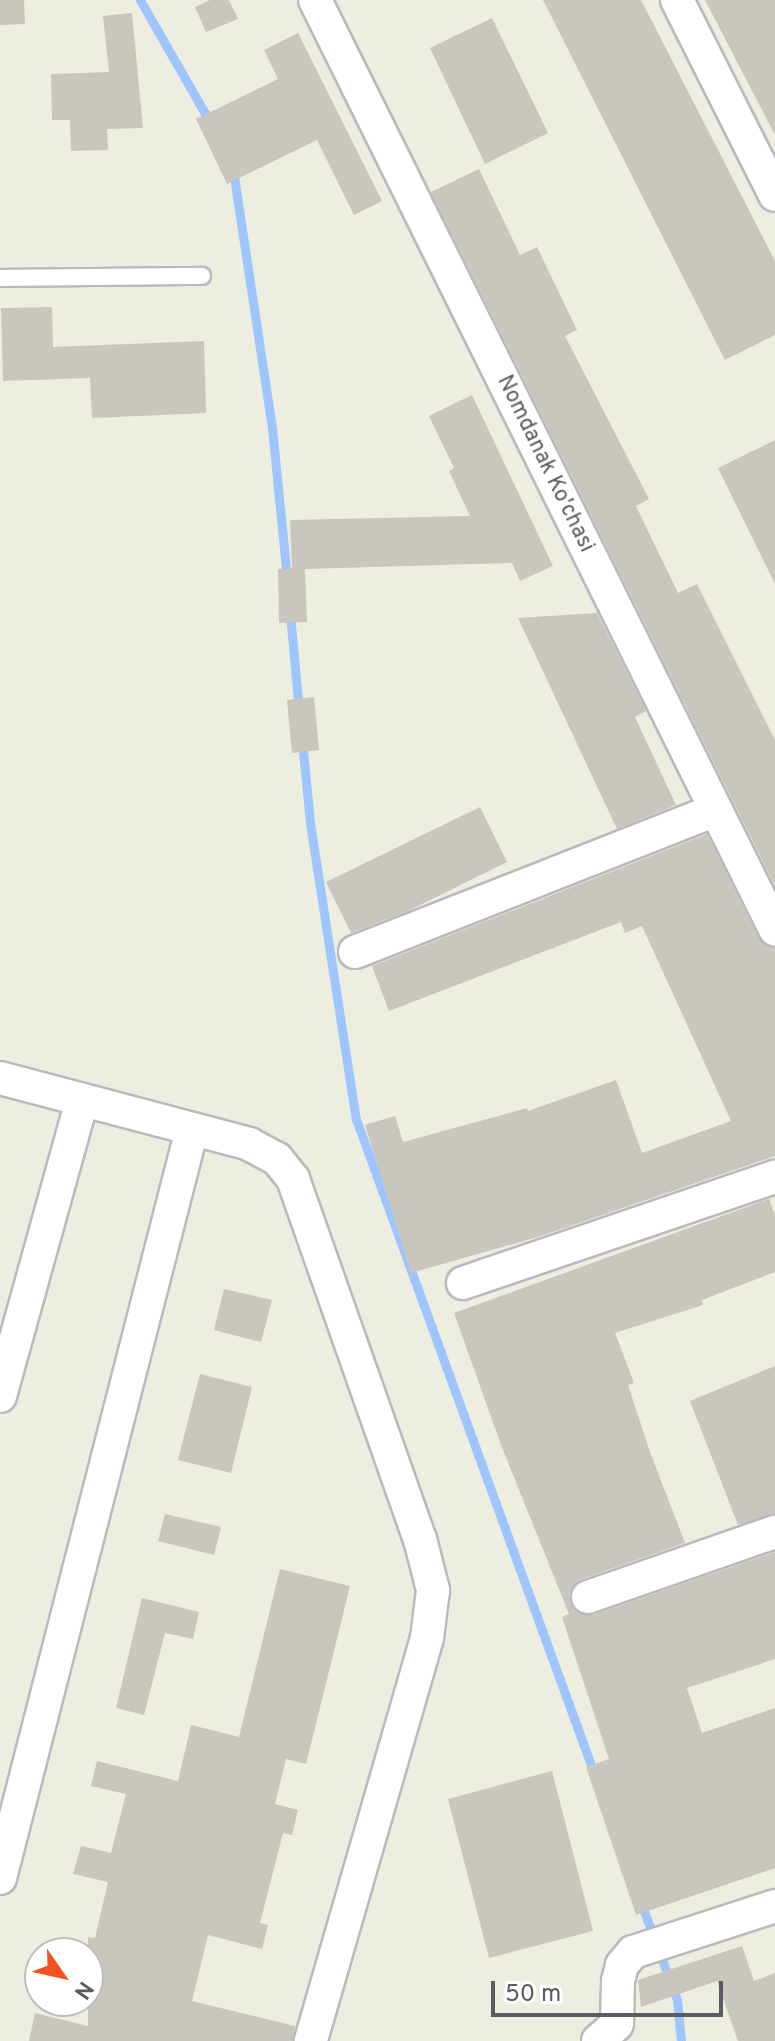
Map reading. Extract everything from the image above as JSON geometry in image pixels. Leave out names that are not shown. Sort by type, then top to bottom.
[{"type":"street","name":"Nomdanak Ko'chasi","points":[[315,0],[775,929]]},
{"type":"street","points":[[677,0],[775,195]]},
{"type":"street","points":[[355,952],[716,810]]},
{"type":"street","points":[[0,1078],[249,1144],[277,1159],[293,1179],[420,1539],[433,1590],[427,1638],[311,2041]]},
{"type":"street","points":[[0,1396],[82,1100]]},
{"type":"street","points":[[0,1878],[192,1129]]},
{"type":"street","points":[[463,1283],[775,1177]]},
{"type":"street","points":[[588,1597],[775,1532]]},
{"type":"street","points":[[615,2035],[618,1981],[622,1965],[633,1952],[692,1930],[775,1906]]},
{"type":"lane","points":[[0,278],[202,276]]},
{"type":"building","points":[[0,0],[24,0],[25,24],[0,25]]},
{"type":"building","points":[[210,0],[229,0],[238,19],[206,32],[195,7]]},
{"type":"building","points":[[543,0],[641,0],[775,261],[775,335],[725,360]]},
{"type":"building","points":[[705,0],[775,0],[775,135]]},
{"type":"building","points":[[132,13],[143,128],[107,129],[108,150],[71,151],[70,120],[52,120],[51,74],[109,72],[103,16]]},
{"type":"building","points":[[492,18],[548,133],[485,164],[430,48]]},
{"type":"building","points":[[298,33],[382,201],[354,215],[317,140],[227,184],[196,119],[278,79],[264,50]]},
{"type":"building","points":[[479,169],[520,255],[537,247],[577,330],[565,336],[649,499],[636,506],[678,593],[697,584],[775,740],[775,886],[431,192]]},
{"type":"building","points":[[52,307],[53,347],[204,341],[206,413],[92,418],[90,378],[3,381],[1,308]]},
{"type":"building","points":[[472,395],[553,566],[520,581],[512,563],[305,569],[307,622],[279,623],[278,569],[292,568],[290,520],[470,516],[449,471],[454,468],[429,416]]},
{"type":"building","points":[[775,440],[775,584],[718,468]]},
{"type":"building","points":[[597,613],[646,711],[635,717],[676,805],[617,829],[518,618]]},
{"type":"building","points":[[314,697],[319,750],[292,753],[287,700]]},
{"type":"building","points":[[480,807],[507,862],[408,911],[351,933],[326,882]]},
{"type":"building","points":[[707,834],[758,937],[765,945],[775,948],[775,1156],[541,1236],[411,1273],[365,1125],[395,1116],[403,1142],[527,1108],[528,1111],[616,1080],[642,1153],[731,1121],[642,926],[625,933],[621,922],[389,1011],[372,966]]},
{"type":"building","points":[[769,1199],[775,1215],[775,1272],[702,1300],[703,1305],[615,1333],[634,1383],[628,1385],[650,1452],[685,1543],[582,1579],[569,1594],[575,1611],[593,1615],[775,1552],[775,1659],[687,1688],[702,1733],[775,1708],[775,1868],[636,1915],[586,1767],[609,1759],[562,1617],[569,1614],[501,1445],[454,1313]]},
{"type":"building","points":[[224,1289],[272,1300],[261,1342],[214,1330]]},
{"type":"building","points":[[775,1366],[775,1514],[738,1525],[690,1401]]},
{"type":"building","points":[[200,1374],[252,1387],[231,1473],[178,1460]]},
{"type":"building","points":[[165,1514],[221,1527],[214,1555],[158,1541]]},
{"type":"building","points":[[280,1569],[350,1586],[306,1764],[286,1759],[275,1804],[298,1810],[292,1835],[283,1833],[260,1923],[268,1925],[262,1949],[208,1935],[192,2001],[295,2026],[293,2041],[29,2041],[34,2017],[51,2017],[88,2026],[88,2017],[104,2017],[104,1937],[95,1937],[108,1882],[73,1874],[81,1846],[111,1853],[126,1794],[91,1786],[97,1761],[178,1781],[191,1725],[239,1737]]},
{"type":"building","points":[[142,1598],[199,1612],[193,1639],[165,1633],[144,1715],[116,1708]]},
{"type":"building","points":[[552,1771],[593,1931],[489,1958],[448,1799]]},
{"type":"building","points":[[742,1946],[754,1981],[775,1973],[775,2041],[738,2041],[717,1981],[641,2007],[638,1980]]},
{"type":"waterway","points":[[140,0],[211,124]]},
{"type":"waterway","points":[[233,170],[272,428],[287,579]]},
{"type":"waterway","points":[[290,614],[299,711]]},
{"type":"waterway","points":[[302,741],[310,823],[356,1119],[595,1776]]},
{"type":"waterway","points":[[641,1903],[677,2000],[681,2041]]}]
